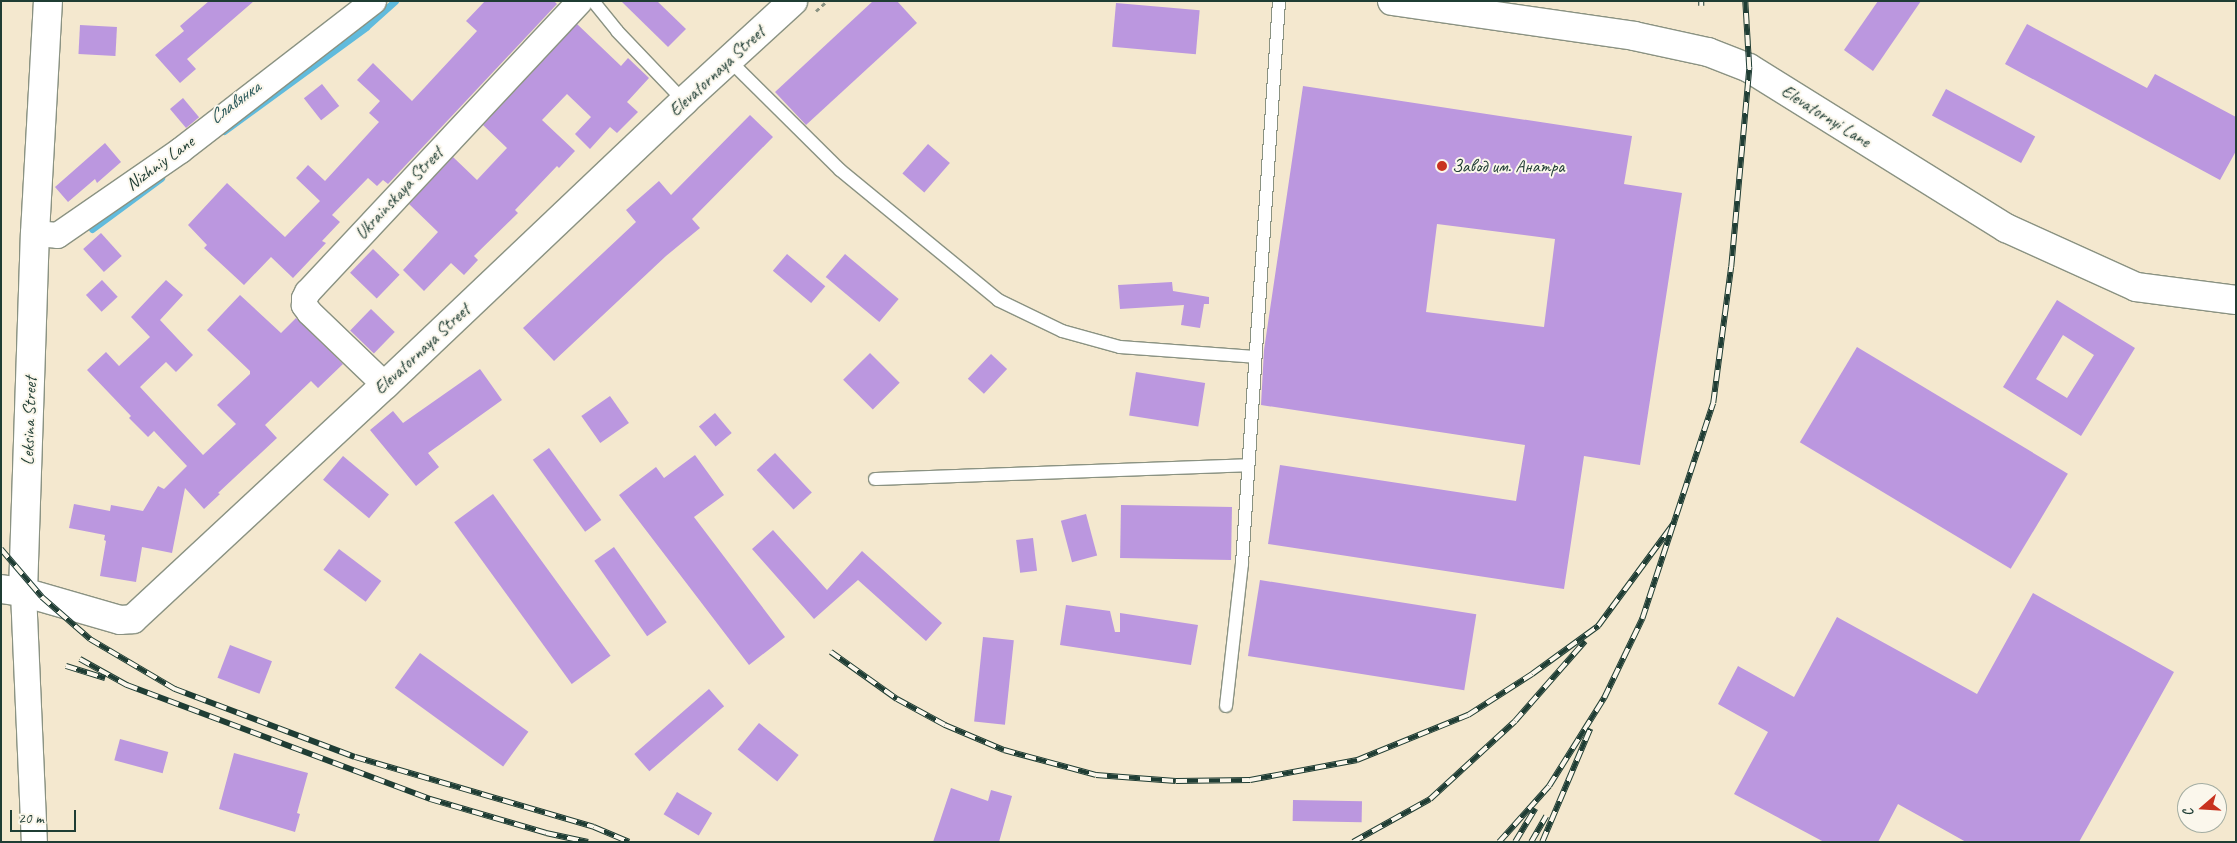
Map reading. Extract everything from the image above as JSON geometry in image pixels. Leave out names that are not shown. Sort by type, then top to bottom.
[{"type":"main road","name":"Leksina Street","points":[[12,590],[48,1]]},
{"type":"main road","name":"Elevatornaya Street","points":[[12,590],[120,620],[133,619],[385,385],[684,101],[793,1]]},
{"type":"main road","name":"Elevatornyi Lane","points":[[1392,1],[1634,36],[1708,52],[1749,68],[2006,228],[2136,287],[2236,300]]},
{"type":"street","name":"Nizhniy Lane","points":[[35,233],[57,235],[180,150],[373,1]]},
{"type":"street","name":"Ukrainskaya Street","points":[[385,385],[309,312],[304,305],[304,298],[307,292],[579,1]]},
{"type":"street","name":"Leksina Street","points":[[12,590],[34,842]]},
{"type":"lane","points":[[593,1],[617,31],[684,101]]},
{"type":"lane","points":[[1226,706],[1242,564],[1279,1]]},
{"type":"lane","points":[[729,60],[840,170],[998,300],[1062,331],[1120,347],[1255,357]]},
{"type":"lane","points":[[875,479],[1248,465]]},
{"type":"building","points":[[209,1],[254,1],[187,59],[196,69],[180,83],[155,55],[184,31],[180,26]]},
{"type":"building","points":[[485,1],[554,1],[557,4],[388,184],[383,180],[377,186],[368,178],[332,215],[340,222],[322,241],[326,243],[293,278],[271,257],[244,285],[204,248],[207,245],[188,225],[227,183],[285,237],[320,201],[296,178],[308,165],[325,181],[379,122],[369,113],[380,101],[357,80],[373,63],[412,101],[477,31],[466,21]]},
{"type":"building","points":[[621,1],[657,1],[686,29],[668,47]]},
{"type":"building","points":[[873,1],[897,1],[917,23],[806,125],[775,92]]},
{"type":"building","points":[[1878,1],[1921,1],[1873,71],[1844,50]]},
{"type":"building","points":[[1116,3],[1200,10],[1196,54],[1112,47]]},
{"type":"building","points":[[577,24],[621,66],[628,58],[649,78],[627,102],[638,112],[617,133],[610,127],[590,149],[575,134],[591,117],[567,94],[542,120],[575,151],[559,168],[557,166],[515,210],[518,213],[474,256],[478,260],[464,275],[451,263],[424,291],[403,270],[438,232],[409,204],[453,157],[477,180],[507,148],[483,125]]},
{"type":"building","points":[[2027,24],[2147,88],[2155,74],[2236,117],[2236,151],[2220,180],[2005,64]]},
{"type":"building","points":[[80,25],[117,27],[115,56],[78,54]]},
{"type":"building","points":[[322,84],[339,106],[321,120],[304,98]]},
{"type":"building","points":[[1303,86],[1632,136],[1624,184],[1682,193],[1640,465],[1584,456],[1564,589],[1268,544],[1280,465],[1516,501],[1525,445],[1261,405],[1264,350]],"holes":[[[1437,224],[1555,239],[1544,327],[1426,312]]]},
{"type":"building","points":[[1946,89],[2035,136],[2021,163],[1932,115]]},
{"type":"building","points":[[183,98],[199,117],[186,128],[170,109]]},
{"type":"building","points":[[750,115],[773,137],[692,219],[700,228],[666,256],[554,361],[523,328],[636,222],[626,210],[659,181],[671,195]]},
{"type":"building","points":[[105,143],[121,162],[97,183],[95,179],[68,202],[55,187]]},
{"type":"building","points":[[928,144],[950,163],[924,192],[902,173]]},
{"type":"building","points":[[101,233],[122,256],[104,272],[83,249]]},
{"type":"building","points":[[373,249],[400,275],[377,298],[350,273]]},
{"type":"building","points":[[787,254],[825,286],[811,303],[773,271]]},
{"type":"building","points":[[845,254],[899,299],[879,322],[826,277]]},
{"type":"building","points":[[102,280],[118,297],[102,312],[86,295]]},
{"type":"building","points":[[166,280],[183,295],[160,320],[193,355],[176,372],[166,362],[140,387],[203,455],[236,424],[217,405],[250,374],[250,371],[207,330],[240,295],[281,333],[296,318],[343,364],[318,388],[311,381],[265,425],[277,438],[218,493],[220,494],[204,509],[185,488],[172,553],[142,547],[136,582],[100,576],[106,541],[104,540],[105,535],[69,528],[74,504],[110,511],[111,505],[143,511],[158,486],[164,489],[187,466],[154,431],[148,437],[129,418],[131,416],[87,370],[106,352],[119,366],[150,337],[131,317]]},
{"type":"building","points":[[1172,282],[1173,291],[1209,297],[1209,304],[1204,304],[1200,328],[1181,325],[1184,305],[1120,309],[1118,285]]},
{"type":"building","points":[[2057,300],[2135,348],[2081,436],[2003,387]],"holes":[[[2063,335],[2094,355],[2067,398],[2036,379]]]},
{"type":"building","points":[[371,309],[395,332],[374,354],[350,331]]},
{"type":"building","points":[[1857,347],[2068,474],[2011,569],[1800,442]]},
{"type":"building","points":[[870,353],[900,383],[873,410],[843,380]]},
{"type":"building","points":[[991,354],[1007,369],[984,394],[968,379]]},
{"type":"building","points":[[480,369],[502,400],[428,453],[439,467],[416,486],[370,430],[393,411],[403,423]]},
{"type":"building","points":[[1136,372],[1205,383],[1198,426],[1129,415]]},
{"type":"building","points":[[610,396],[629,423],[600,443],[581,416]]},
{"type":"building","points":[[715,413],[732,433],[716,446],[699,426]]},
{"type":"building","points":[[549,448],[601,520],[585,532],[533,460]]},
{"type":"building","points":[[775,453],[812,492],[794,510],[757,470]]},
{"type":"building","points":[[695,455],[724,495],[694,517],[785,637],[749,665],[619,495],[656,467],[664,478]]},
{"type":"building","points":[[343,456],[389,495],[369,518],[323,480]]},
{"type":"building","points":[[493,494],[611,656],[572,684],[454,522]]},
{"type":"building","points":[[1121,505],[1232,507],[1231,560],[1120,558]]},
{"type":"building","points":[[1086,514],[1097,556],[1072,562],[1061,521]]},
{"type":"building","points":[[773,530],[827,590],[862,551],[942,623],[926,641],[858,580],[814,619],[752,549]]},
{"type":"building","points":[[1033,538],[1037,571],[1020,573],[1016,540]]},
{"type":"building","points":[[614,547],[667,622],[647,636],[594,561]]},
{"type":"building","points":[[339,549],[381,581],[366,602],[323,570]]},
{"type":"building","points":[[1260,580],[1476,614],[1464,690],[1248,656]]},
{"type":"building","points":[[2033,593],[2174,672],[2079,842],[1966,842],[1898,804],[1878,842],[1824,842],[1734,794],[1768,732],[1718,704],[1738,666],[1794,697],[1837,617],[1977,694]]},
{"type":"building","points":[[1066,605],[1110,611],[1115,632],[1120,632],[1120,613],[1198,625],[1191,665],[1060,645]]},
{"type":"building","points":[[983,637],[1014,640],[1005,725],[974,722]]},
{"type":"building","points":[[230,645],[272,661],[259,694],[217,678]]},
{"type":"building","points":[[420,653],[528,732],[503,767],[395,688]]},
{"type":"building","points":[[709,689],[724,706],[649,771],[634,754]]},
{"type":"building","points":[[759,723],[799,755],[777,782],[738,749]]},
{"type":"building","points":[[120,739],[168,752],[163,773],[114,760]]},
{"type":"building","points":[[234,753],[308,773],[297,813],[300,814],[295,832],[219,809]]},
{"type":"building","points":[[951,788],[988,801],[991,790],[1012,796],[999,842],[933,842]]},
{"type":"building","points":[[677,792],[712,813],[699,835],[664,814]]},
{"type":"building","points":[[1293,800],[1362,801],[1362,822],[1293,821]]},
{"type":"waterway","name":"Славянка","points":[[224,131],[366,27],[395,1]]},
{"type":"waterway","name":"Славянка","points":[[92,229],[161,178]]},
{"type":"railway","points":[[1701,1],[1701,6]]},
{"type":"railway","points":[[1499,842],[1549,786],[1604,698],[1642,619],[1713,403],[1731,267],[1749,68],[1745,1]]},
{"type":"railway","points":[[831,652],[897,699],[945,725],[1004,750],[1096,775],[1176,781],[1250,780],[1357,760],[1468,715],[1532,674],[1598,626],[1674,523]]},
{"type":"railway","points":[[1,549],[42,597],[90,639],[175,689],[355,757],[594,827],[629,842]]},
{"type":"railway","points":[[1353,842],[1430,799],[1515,721],[1585,641]]},
{"type":"railway","points":[[80,659],[127,685],[430,799],[546,833],[588,842]]},
{"type":"railway","points":[[66,666],[105,678]]},
{"type":"railway","points":[[1542,842],[1590,729]]},
{"type":"railway","points":[[1515,842],[1535,809]]},
{"type":"railway","points":[[1531,842],[1546,816]]},
{"type":"place","name":"Завод им. Анатра","points":[[1442,166]]}]
